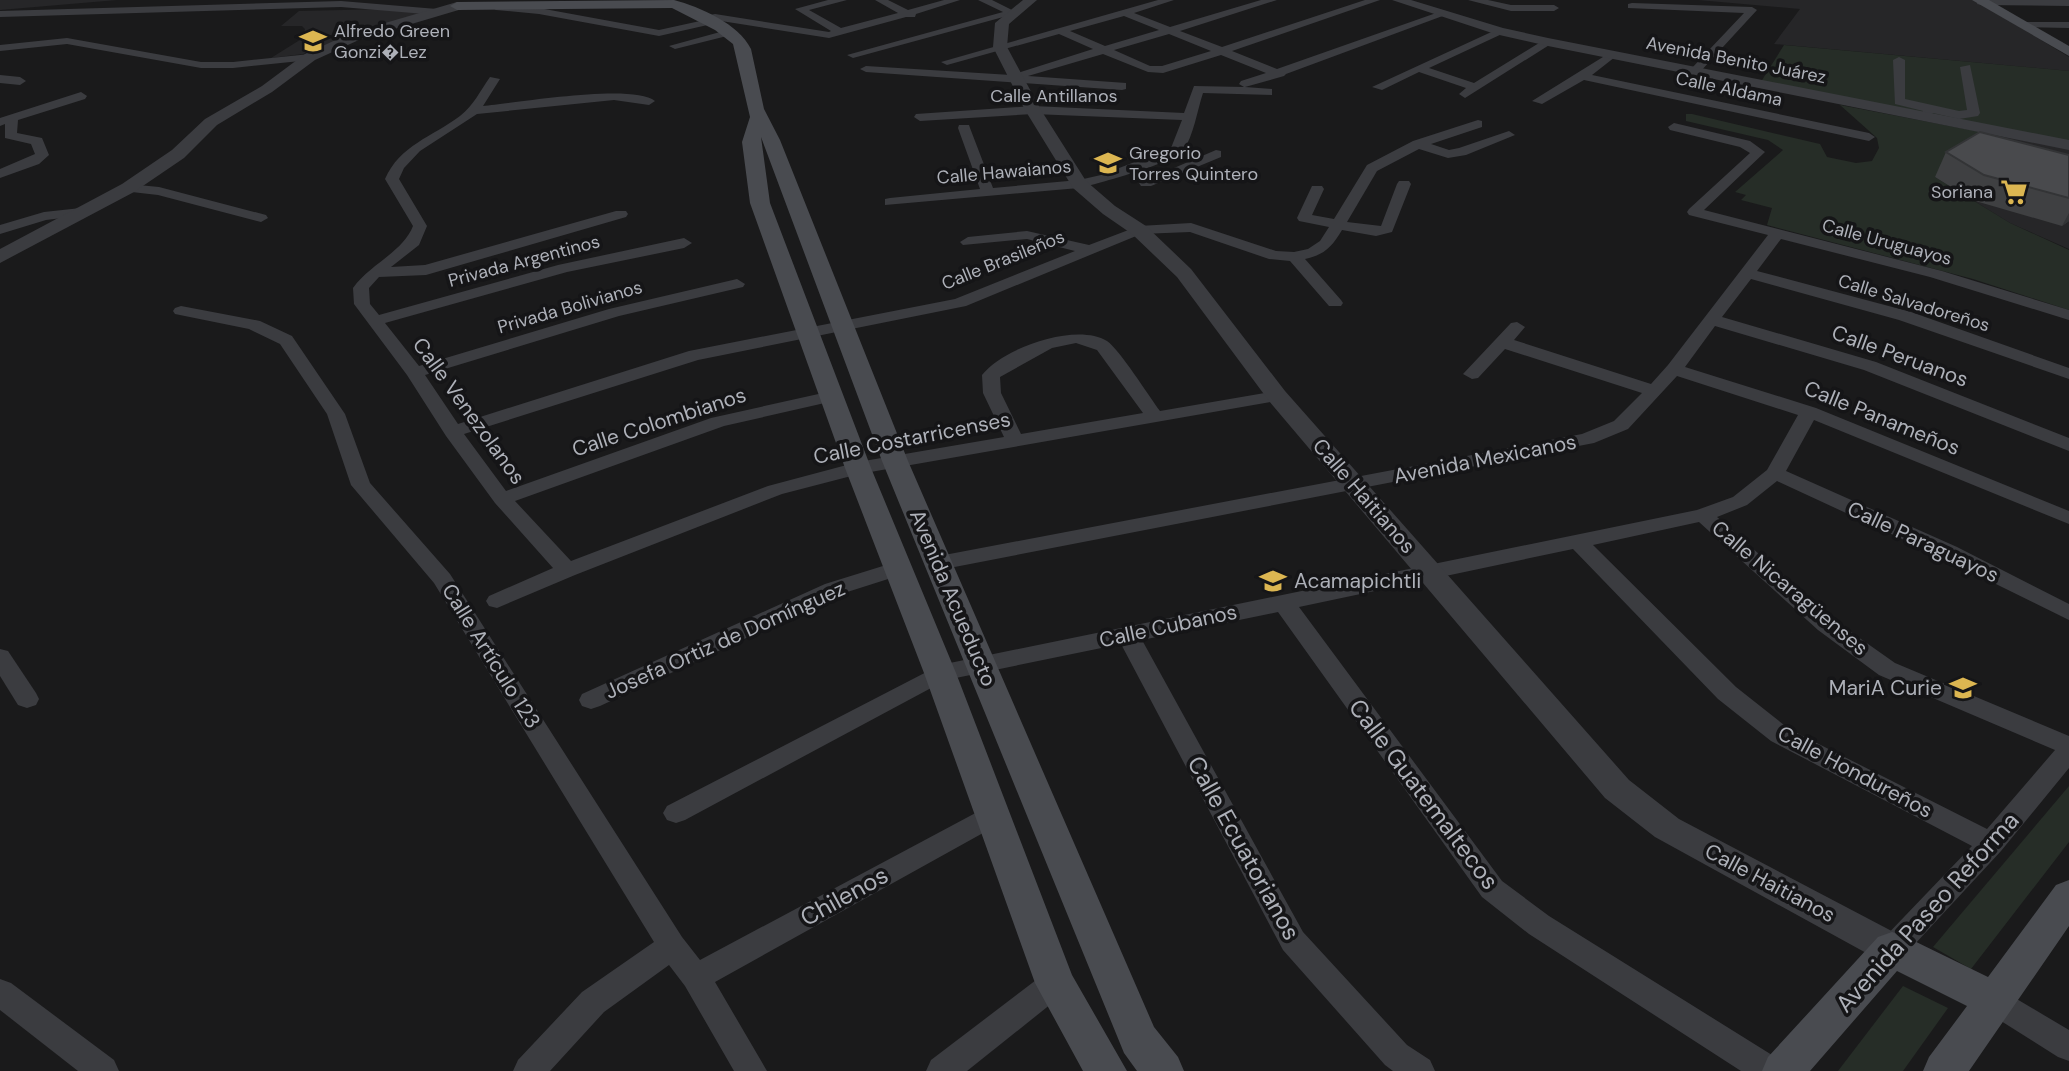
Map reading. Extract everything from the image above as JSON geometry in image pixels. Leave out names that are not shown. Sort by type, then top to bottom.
[{"type":"main road","points":[[1980,1],[2068,51]]},
{"type":"main road","points":[[462,3],[494,7],[554,3],[674,4],[689,9],[731,32]]},
{"type":"main road","name":"Avenida Acueducto","points":[[731,32],[741,43],[758,117],[771,140],[895,461],[1139,1040],[1163,1071]]},
{"type":"main road","name":"Avenida Acueducto","points":[[758,117],[751,142],[760,203],[1055,983],[1106,1071]]},
{"type":"main road","points":[[1944,1071],[2069,896]]},
{"type":"main road","points":[[1892,949],[1993,999]]},
{"type":"main road","name":"Avenida Paseo Reforma","points":[[1783,1071],[1892,949]]},
{"type":"street","points":[[842,0],[800,9],[887,58]]},
{"type":"street","points":[[880,0],[943,31],[993,49]]},
{"type":"street","points":[[494,7],[538,11],[659,33],[715,17],[823,35],[955,0]]},
{"type":"street","points":[[983,0],[1013,13]]},
{"type":"street","points":[[993,49],[1002,23],[1031,0]]},
{"type":"street","points":[[947,62],[1169,0]]},
{"type":"street","points":[[1017,78],[1272,0]]},
{"type":"street","points":[[1058,30],[1156,71],[1223,52],[1374,0]]},
{"type":"street","name":"Avenida Benito Juárez","points":[[1398,0],[1500,31],[1611,55],[1696,83],[1927,113],[2069,145]]},
{"type":"street","points":[[1473,0],[1511,8],[1554,8]]},
{"type":"street","points":[[1980,1],[2069,3]]},
{"type":"street","points":[[0,257],[128,188],[178,154],[211,122],[267,89],[310,57],[356,36],[462,3]]},
{"type":"street","points":[[0,14],[148,12],[341,4],[437,12]]},
{"type":"street","points":[[1632,6],[1753,11],[1696,83]]},
{"type":"street","points":[[1123,12],[1280,74]]},
{"type":"street","points":[[853,55],[1013,13]]},
{"type":"street","points":[[1245,84],[1280,74],[1443,14]]},
{"type":"street","points":[[2023,25],[2069,25]]},
{"type":"street","points":[[1378,87],[1500,31]]},
{"type":"street","points":[[675,46],[731,32]]},
{"type":"street","points":[[1418,68],[1470,91],[1548,42]]},
{"type":"street","points":[[0,50],[39,45],[84,45],[201,65],[310,57]]},
{"type":"street","name":"Calle Haitianos","points":[[993,49],[1017,78],[1033,110],[1079,184],[1109,210],[1139,230],[1184,273],[1277,396],[1617,789],[1667,828],[1892,949]]},
{"type":"street","points":[[1538,101],[1582,76],[1611,55]]},
{"type":"street","points":[[1899,60],[1899,102],[1927,113],[1974,113],[1966,67]]},
{"type":"street","points":[[866,69],[1122,86]]},
{"type":"street","name":"Calle Aldama","points":[[1582,76],[1696,83],[1869,137]]},
{"type":"street","points":[[1,79],[20,81]]},
{"type":"street","points":[[373,272],[414,242],[420,226],[392,180],[395,169],[411,152],[473,111],[494,79]]},
{"type":"street","points":[[1146,183],[1216,155],[1182,141],[1198,89],[1268,92]]},
{"type":"street","points":[[5,120],[81,96]]},
{"type":"street","points":[[473,111],[614,96],[649,101]]},
{"type":"street","name":"Calle Antillanos","points":[[920,117],[1033,110],[1188,117]]},
{"type":"street","points":[[0,174],[34,161],[42,155],[37,141],[10,135],[12,121],[5,120]]},
{"type":"street","name":"Calle Brasileños","points":[[453,432],[695,355],[960,303],[1086,249],[1139,230],[1191,227],[1274,256],[1294,257],[1313,253],[1326,244],[1372,168],[1418,144],[1478,124]]},
{"type":"street","name":"Calle Uruguayos","points":[[1674,127],[1745,144],[1758,152],[1694,212],[1936,274],[2069,315]]},
{"type":"street","points":[[964,128],[988,193]]},
{"type":"street","points":[[1418,144],[1448,153],[1461,152],[1509,135]]},
{"type":"street","name":"Calle Hawaianos","points":[[890,202],[1079,184],[1105,178],[1176,151],[1182,141]]},
{"type":"street","points":[[1317,189],[1304,218],[1376,232],[1387,229],[1404,184]]},
{"type":"street","points":[[128,188],[159,191],[261,218]]},
{"type":"street","points":[[0,230],[44,216],[81,212]]},
{"type":"street","points":[[373,272],[426,270],[621,214]]},
{"type":"street","name":"Avenida Mexicanos","points":[[939,563],[1587,439],[1621,425],[1654,391],[1713,320],[1777,234]]},
{"type":"street","points":[[968,242],[1027,235],[1086,249]]},
{"type":"street","name":"Privada Argentinos","points":[[375,321],[564,268],[684,243]]},
{"type":"street","points":[[1294,257],[1335,303]]},
{"type":"street","name":"Calle Venezolanos","points":[[373,272],[361,288],[362,304],[415,373],[453,432],[502,499],[567,570]]},
{"type":"street","name":"Calle Salvadoreños","points":[[1747,273],[1905,316],[2069,374]]},
{"type":"street","name":"Privada Bolivianos","points":[[415,373],[615,312],[737,284]]},
{"type":"street","name":"Calle Artículo 123","points":[[181,312],[254,325],[286,340],[336,414],[361,485],[442,579],[672,946],[696,977],[751,1071]]},
{"type":"street","name":"Calle Peruanos","points":[[1713,320],[1870,366],[2069,445]]},
{"type":"street","points":[[1472,374],[1517,327]]},
{"type":"street","points":[[1015,441],[992,393],[990,375],[1062,339],[1093,339],[1103,346],[1154,416]]},
{"type":"street","points":[[1504,343],[1654,391]]},
{"type":"street","name":"Calle Panameños","points":[[1674,369],[1809,412],[2069,518]]},
{"type":"street","name":"Calle Colombianos","points":[[502,499],[718,422],[832,396]]},
{"type":"street","name":"Calle Costarricenses","points":[[497,601],[567,570],[775,490],[858,468],[1277,396]]},
{"type":"street","name":"Calle Cubanos","points":[[676,813],[940,673],[1578,542],[1703,514],[1740,501],[1775,473],[1809,412]]},
{"type":"street","name":"Calle Paraguayos","points":[[1775,473],[1949,552],[2069,613]]},
{"type":"street","name":"Calle Nicaragüenses","points":[[1703,514],[1826,625],[1887,669],[2069,748]]},
{"type":"street","name":"Calle Hondureños","points":[[1578,542],[1727,693],[1780,735],[1991,843]]},
{"type":"street","name":"Josefa Ortiz de Domínguez","points":[[592,700],[833,589],[899,569]]},
{"type":"street","name":"Calle Guatemaltecos","points":[[1283,602],[1492,889],[1539,925],[1769,1071]]},
{"type":"street","name":"Calle Ecuatorianos","points":[[1127,634],[1293,941],[1396,1055],[1419,1071]]},
{"type":"street","points":[[0,657],[27,699]]},
{"type":"street","name":"Avenida Paseo Reforma","points":[[1892,949],[1991,843],[2069,748]]},
{"type":"street","name":"Chilenos","points":[[696,977],[992,816]]},
{"type":"street","points":[[529,1071],[593,1002],[672,946]]},
{"type":"street","points":[[942,1071],[1055,983]]},
{"type":"street","points":[[0,992],[103,1071]]},
{"type":"street","points":[[1993,999],[2069,1047]]},
{"type":"shaded area","points":[[0,0],[117,0],[0,10]]},
{"type":"shaded area","points":[[1698,0],[1975,0],[2069,57],[2069,71],[1774,44],[1800,9]]},
{"type":"shaded area","points":[[387,9],[427,13],[367,29],[303,54],[271,58],[303,38],[305,29],[302,26],[281,26],[299,11]]},
{"type":"shaded area","points":[[1784,45],[2069,71],[2069,145],[1759,85]]},
{"type":"shaded area","points":[[1840,105],[2002,136],[1935,177],[2010,223],[2069,250],[2069,310],[1973,279],[1767,225],[1772,208],[1741,200],[1746,195],[1735,192],[1783,150],[1768,140],[1686,121],[1686,114],[1692,114],[1820,144],[1827,157],[1856,163],[1872,161],[1879,148],[1877,138]]},
{"type":"shaded area","points":[[2002,136],[2069,149],[2069,249],[2010,223],[1935,177]]},
{"type":"shaded area","points":[[2069,786],[2069,842],[1971,969],[1933,947]]},
{"type":"shaded area","points":[[1903,986],[1948,1008],[1903,1071],[1838,1071]]},
{"type":"building","points":[[1980,132],[2069,155],[2069,198],[1984,175],[1946,152]]},
{"type":"place","name":"Alfredo Green Gonzi�Lez","points":[[313,41]]},
{"type":"place","name":"Gregorio Torres Quintero","points":[[1108,163]]},
{"type":"place","name":"Soriana","points":[[2014,192]]},
{"type":"place","name":"Acamapichtli","points":[[1273,581]]},
{"type":"place","name":"MariA Curie","points":[[1963,688]]}]
